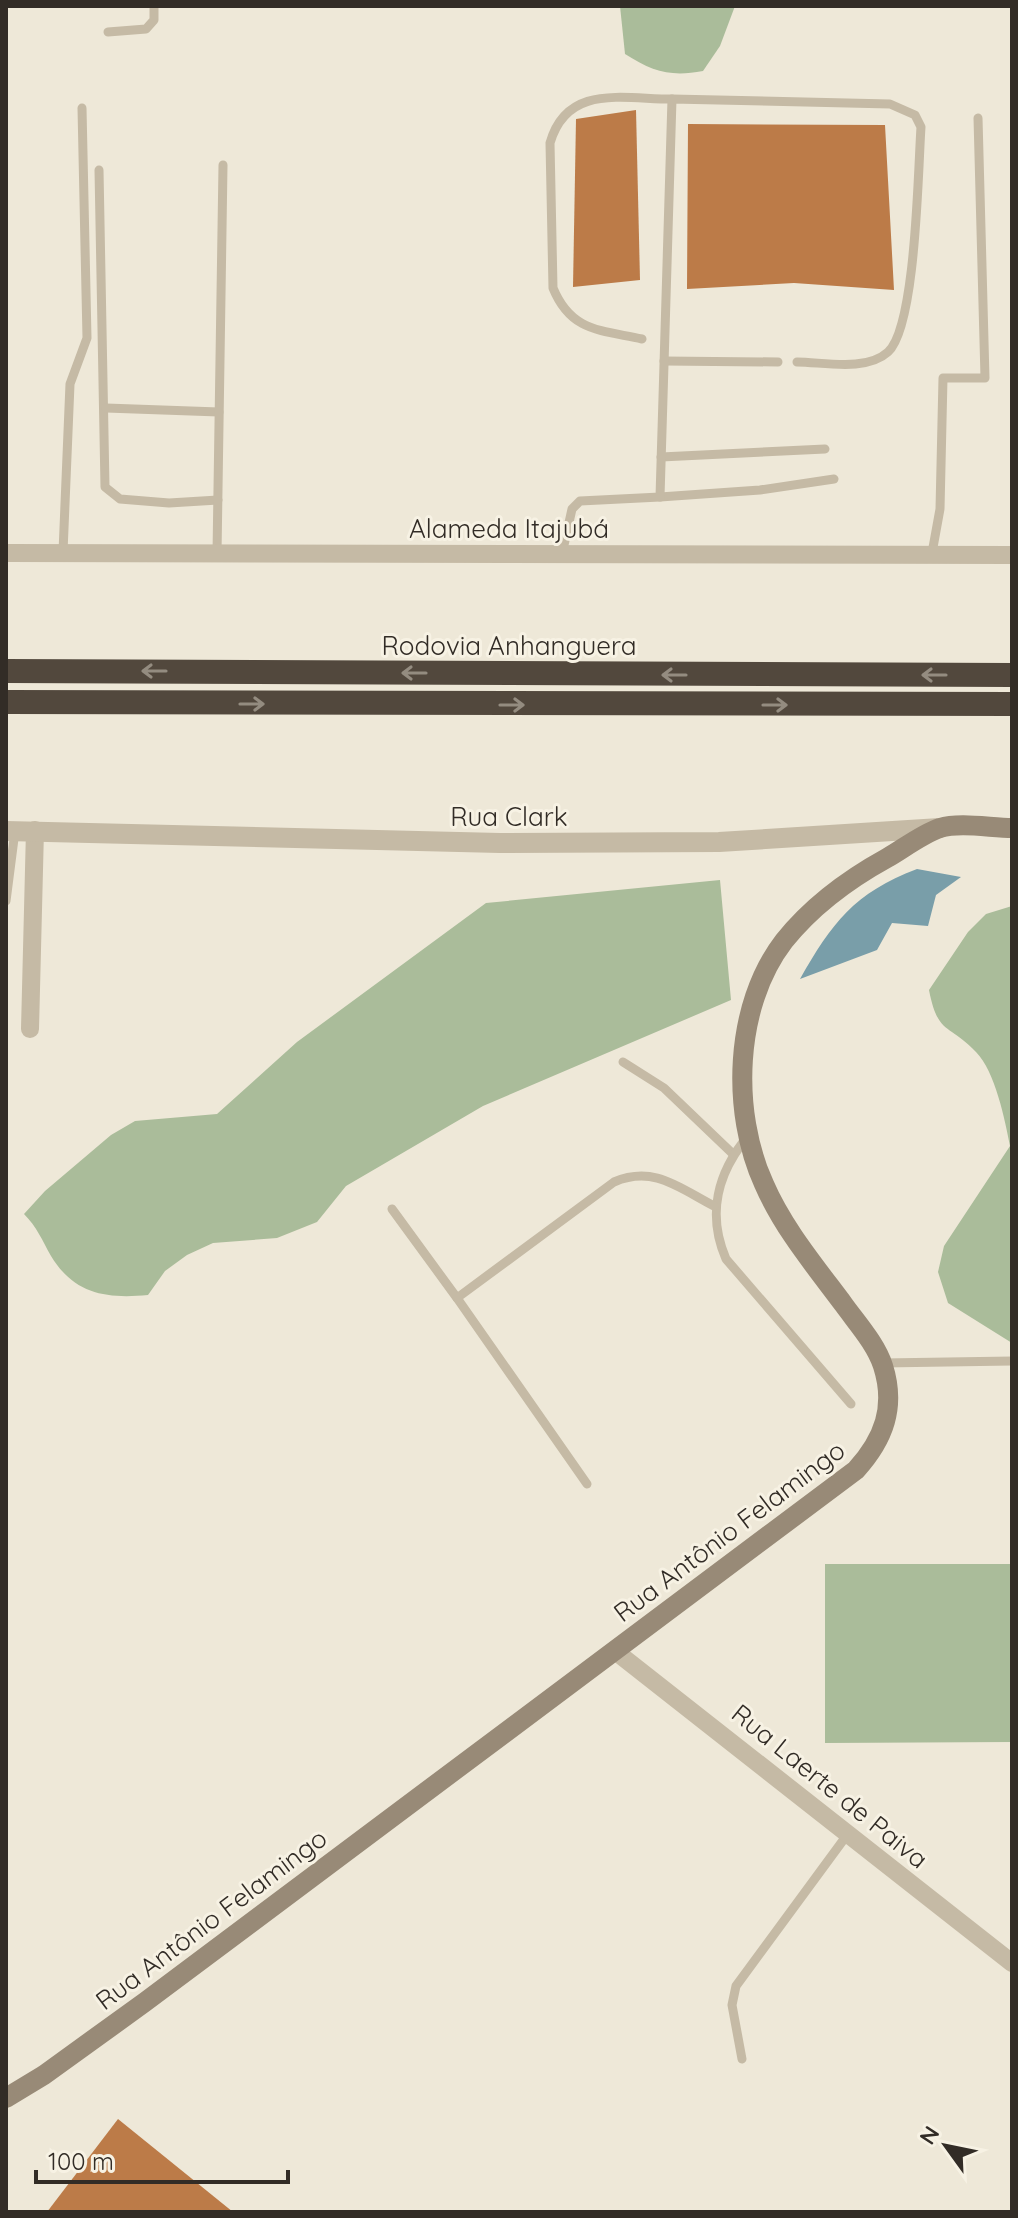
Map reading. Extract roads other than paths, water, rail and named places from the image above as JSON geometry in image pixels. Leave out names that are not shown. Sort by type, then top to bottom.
[{"type":"highway","name":"Rodovia Anhanguera","points":[[6,671],[1012,675]]},
{"type":"highway","points":[[6,702],[1012,704]]},
{"type":"main road","name":"Rua Clark","points":[[940,828],[1012,828]]},
{"type":"main road","name":"Rua Antônio Felamingo","points":[[6,2098],[115,2024],[856,1470],[883,1434],[888,1413],[882,1363],[866,1335],[782,1219],[763,1183],[748,1136],[741,1097],[742,1052],[751,1015],[782,944],[838,888],[940,828]]},
{"type":"street","name":"Alameda Itajubá","points":[[6,553],[1012,555]]},
{"type":"street","name":"Rua Clark","points":[[19,831],[516,843],[719,842],[940,828]]},
{"type":"street","points":[[19,831],[30,1029]]},
{"type":"street","name":"Rua Laerte de Paiva","points":[[615,1651],[1012,1963]]},
{"type":"lane","points":[[108,32],[146,29],[154,20],[154,6]]},
{"type":"lane","points":[[642,339],[587,327],[570,318],[553,288],[550,143],[555,126],[576,103],[591,99],[672,99],[890,104],[915,115],[921,127],[910,285],[896,339],[888,352],[866,363],[797,362]]},
{"type":"lane","points":[[660,497],[672,99]]},
{"type":"lane","points":[[63,552],[70,384],[87,338],[82,108]]},
{"type":"lane","points":[[932,553],[940,509],[943,378],[985,378],[978,118]]},
{"type":"lane","points":[[217,555],[223,165]]},
{"type":"lane","points":[[99,170],[106,408],[105,487],[120,499],[169,503],[218,500]]},
{"type":"lane","points":[[664,361],[778,362]]},
{"type":"lane","points":[[106,408],[219,412]]},
{"type":"lane","points":[[661,457],[825,449]]},
{"type":"lane","points":[[562,554],[572,509],[580,501],[760,490],[834,479]]},
{"type":"lane","points":[[6,901],[19,831]]},
{"type":"lane","points":[[623,1062],[664,1088],[733,1154]]},
{"type":"lane","points":[[748,1136],[733,1154],[714,1206],[715,1234],[726,1259],[851,1404]]},
{"type":"lane","points":[[457,1298],[614,1182],[633,1174],[663,1180],[714,1206]]},
{"type":"lane","points":[[392,1209],[587,1484]]},
{"type":"lane","points":[[882,1363],[1012,1361]]},
{"type":"lane","points":[[742,2059],[732,2005],[736,1986],[847,1835]]},
{"type":"water","points":[[917,869],[961,877],[936,895],[928,926],[892,923],[877,950],[800,979],[834,926],[847,912],[877,888]]}]
